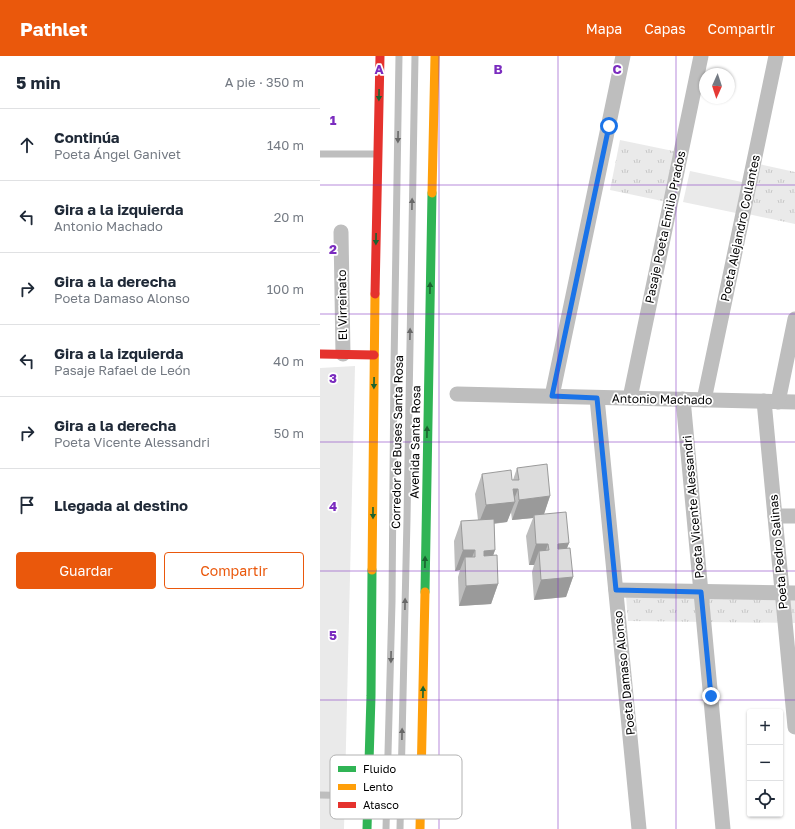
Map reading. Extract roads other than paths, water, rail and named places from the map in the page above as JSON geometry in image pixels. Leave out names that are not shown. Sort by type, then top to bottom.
[{"type":"main road","points":[[369,755],[374,354],[380,56]]},
{"type":"main road","name":"Avenida Santa Rosa","points":[[421,755],[435,56]]},
{"type":"main road","points":[[320,354],[374,354]]},
{"type":"main road","points":[[367,819],[367,829]]},
{"type":"main road","name":"Avenida Santa Rosa","points":[[420,819],[420,829]]},
{"type":"street","points":[[552,396],[623,56]]},
{"type":"street","name":"Pasaje Poeta Emilio Prados","points":[[630,398],[701,56]]},
{"type":"street","name":"Poeta Alejandro Collantes","points":[[704,400],[776,56]]},
{"type":"street","name":"El Virreinato","points":[[340,232],[343,354]]},
{"type":"street","name":"Poeta Pedro Salinas","points":[[795,319],[771,402],[775,516],[789,593],[795,727]]},
{"type":"street","name":"Antonio Machado","points":[[457,394],[795,402]]},
{"type":"street","name":"Poeta Damaso Alonso","points":[[597,398],[639,829]]},
{"type":"street","name":"Poeta Vicente Alessandri","points":[[683,400],[723,829]]},
{"type":"street","points":[[775,516],[795,516]]},
{"type":"street","points":[[616,590],[789,593]]},
{"type":"lane","name":"Corredor de Buses Santa Rosa","points":[[388,755],[392,610],[399,56]]},
{"type":"lane","name":"Corredor de Buses Santa Rosa","points":[[402,755],[415,56]]},
{"type":"lane","points":[[320,154],[378,154]]},
{"type":"lane","points":[[320,795],[330,795]]},
{"type":"lane","name":"Corredor de Buses Santa Rosa","points":[[386,819],[386,829]]},
{"type":"lane","name":"Corredor de Buses Santa Rosa","points":[[400,819],[400,829]]}]
